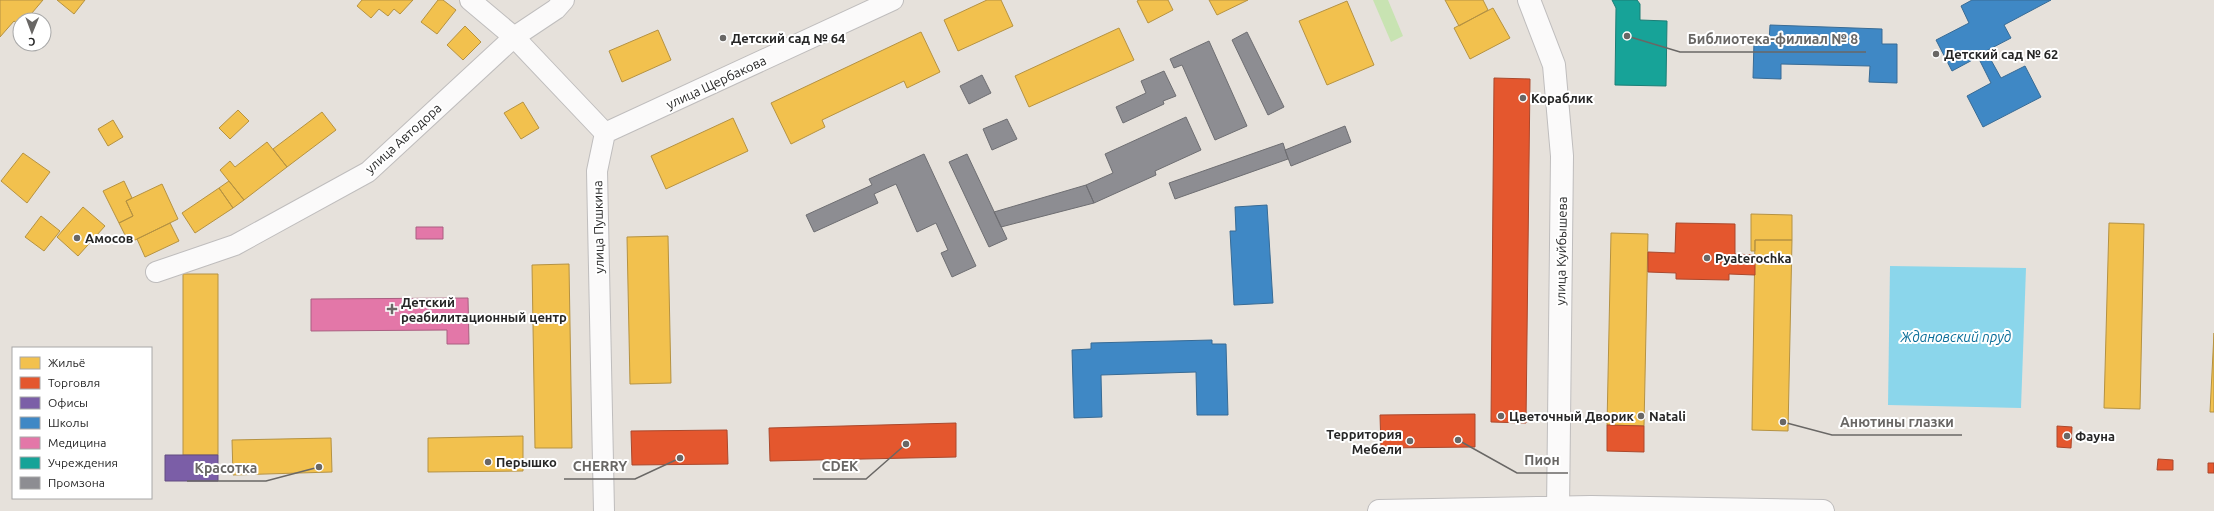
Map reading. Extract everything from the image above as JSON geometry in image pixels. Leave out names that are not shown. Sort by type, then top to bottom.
[{"type":"street","points":[[470,0],[514,37],[605,133]]},
{"type":"street","name":"улица Автодора","points":[[156,272],[235,245],[368,172],[514,37],[556,9],[564,0]]},
{"type":"street","name":"улица Щербакова","points":[[605,133],[893,0]]},
{"type":"street","name":"улица Куйбышева","points":[[1529,0],[1554,65],[1559,105],[1562,156],[1558,509]]},
{"type":"street","name":"улица Пушкина","points":[[604,511],[596,171],[605,133]]},
{"type":"street","points":[[1379,511],[1558,509],[1823,511]]},
{"type":"green space","points":[[1373,0],[1388,0],[1403,36],[1391,42]]},
{"type":"water","name":"Ждановский пруд","points":[[1890,266],[2026,268],[2021,408],[1888,405]]},
{"type":"building: Жильё","points":[[0,0],[43,0],[33,12],[12,12],[12,23],[0,37]]},
{"type":"building: Жильё","points":[[57,0],[85,0],[74,14]]},
{"type":"building: Жильё","points":[[362,0],[413,0],[400,14],[394,9],[388,16],[379,9],[371,18],[357,6]]},
{"type":"building: Жильё","points":[[438,0],[443,0],[456,10],[437,34],[421,22]]},
{"type":"building: Жильё","points":[[987,0],[1001,0],[1013,26],[958,51],[944,20]]},
{"type":"building: Жильё","points":[[1168,0],[1173,10],[1148,23],[1137,1]]},
{"type":"building: Жильё","points":[[1209,0],[1248,0],[1217,15]]},
{"type":"building: Жильё","points":[[1445,0],[1483,0],[1488,10],[1459,26]]},
{"type":"building: Жильё","points":[[1347,1],[1374,65],[1327,85],[1299,21]]},
{"type":"building: Жильё","points":[[1493,8],[1510,38],[1470,59],[1454,28]]},
{"type":"building: Жильё","points":[[465,26],[481,42],[463,60],[447,45]]},
{"type":"building: Жильё","points":[[1119,28],[1134,60],[1029,107],[1015,76]]},
{"type":"building: Жильё","points":[[658,30],[671,60],[622,82],[609,51]]},
{"type":"building: Жильё","points":[[921,32],[940,72],[907,88],[904,81],[822,120],[825,127],[791,144],[771,103]]},
{"type":"building: Жильё","points":[[523,102],[539,128],[521,139],[504,113]]},
{"type":"building: Жильё","points":[[238,110],[249,121],[230,139],[219,128]]},
{"type":"building: Жильё","points":[[322,112],[336,130],[287,167],[273,149]]},
{"type":"building: Жильё","points":[[733,118],[748,151],[666,189],[651,156]]},
{"type":"building: Жильё","points":[[113,120],[123,137],[108,146],[98,129]]},
{"type":"building: Жильё","points":[[267,142],[287,167],[244,200],[220,170],[230,161],[235,167]]},
{"type":"building: Жильё","points":[[23,153],[50,172],[27,203],[1,181]]},
{"type":"building: Жильё","points":[[124,181],[132,198],[126,201],[133,216],[119,223],[103,191]]},
{"type":"building: Жильё","points":[[229,181],[244,200],[233,208],[219,188]]},
{"type":"building: Жильё","points":[[162,184],[178,219],[129,243],[119,223],[133,216],[126,201]]},
{"type":"building: Жильё","points":[[219,188],[233,208],[195,233],[182,213]]},
{"type":"building: Жильё","points":[[83,207],[105,226],[78,256],[57,237]]},
{"type":"building: Жильё","points":[[1751,214],[1792,215],[1792,240],[1755,240],[1755,251],[1751,251]]},
{"type":"building: Жильё","points":[[41,216],[60,231],[44,251],[25,237]]},
{"type":"building: Жильё","points":[[170,223],[179,241],[145,257],[137,239]]},
{"type":"building: Жильё","points":[[2109,223],[2144,224],[2140,409],[2104,408]]},
{"type":"building: Жильё","points":[[1611,233],[1648,234],[1644,426],[1607,425]]},
{"type":"building: Жильё","points":[[668,236],[671,383],[630,384],[627,237]]},
{"type":"building: Жильё","points":[[1755,240],[1792,240],[1788,431],[1752,430]]},
{"type":"building: Жильё","points":[[569,264],[572,448],[535,448],[532,265]]},
{"type":"building: Жильё","points":[[183,274],[218,274],[218,455],[183,455]]},
{"type":"building: Жильё","points":[[2214,333],[2214,412],[2210,412]]},
{"type":"building: Жильё","points":[[523,436],[523,471],[428,472],[428,438]]},
{"type":"building: Жильё","points":[[331,438],[332,472],[233,475],[232,440]]},
{"type":"building: Торговля","points":[[1494,78],[1530,79],[1526,423],[1491,422]]},
{"type":"building: Торговля","points":[[1676,223],[1735,224],[1735,254],[1755,255],[1755,275],[1729,274],[1729,280],[1676,279],[1676,273],[1648,272],[1648,252],[1675,253]]},
{"type":"building: Торговля","points":[[1475,414],[1475,447],[1381,448],[1380,415]]},
{"type":"building: Торговля","points":[[956,423],[956,457],[770,461],[769,428]]},
{"type":"building: Торговля","points":[[1607,425],[1644,426],[1644,452],[1607,451]]},
{"type":"building: Торговля","points":[[2057,426],[2072,427],[2071,448],[2057,447]]},
{"type":"building: Торговля","points":[[727,430],[728,464],[632,465],[631,431]]},
{"type":"building: Торговля","points":[[2158,459],[2173,460],[2173,470],[2157,470]]},
{"type":"building: Торговля","points":[[2208,463],[2214,463],[2214,473],[2208,473]]},
{"type":"building: Офисы","points":[[165,455],[218,455],[218,481],[165,481]]},
{"type":"building: Школы","points":[[1972,0],[2051,0],[2004,25],[2011,38],[1986,51],[2001,78],[2025,66],[2041,97],[1983,127],[1967,96],[1991,83],[1978,57],[1952,71],[1936,40],[1969,23],[1961,6]]},
{"type":"building: Школы","points":[[1770,25],[1882,29],[1882,44],[1897,44],[1897,83],[1869,82],[1870,66],[1781,64],[1781,79],[1753,78],[1754,41],[1769,41]]},
{"type":"building: Школы","points":[[1267,205],[1273,303],[1234,305],[1230,231],[1236,231],[1235,207]]},
{"type":"building: Школы","points":[[1212,340],[1212,344],[1226,344],[1228,415],[1197,415],[1196,372],[1101,375],[1102,417],[1074,418],[1072,350],[1091,349],[1091,343]]},
{"type":"building: Медицина","points":[[416,227],[443,227],[443,239],[416,239]]},
{"type":"building: Медицина","points":[[468,298],[469,344],[447,344],[447,330],[311,331],[311,299]]},
{"type":"building: Учреждения","points":[[1612,0],[1637,0],[1640,4],[1640,20],[1667,21],[1666,86],[1615,85],[1616,8]]},
{"type":"building: Промзона","points":[[1247,32],[1284,107],[1268,115],[1232,40]]},
{"type":"building: Промзона","points":[[1209,41],[1247,126],[1215,140],[1182,65],[1174,68],[1170,59]]},
{"type":"building: Промзона","points":[[1164,71],[1176,96],[1163,101],[1164,104],[1123,123],[1116,107],[1146,93],[1141,81]]},
{"type":"building: Промзона","points":[[982,75],[991,93],[969,104],[960,86]]},
{"type":"building: Промзона","points":[[1186,117],[1201,150],[1155,171],[1156,175],[1094,203],[1086,185],[1113,173],[1105,154]]},
{"type":"building: Промзона","points":[[1007,119],[1017,139],[992,150],[983,129]]},
{"type":"building: Промзона","points":[[1345,126],[1351,142],[1291,166],[1285,150]]},
{"type":"building: Промзона","points":[[1283,143],[1288,159],[1175,199],[1169,183]]},
{"type":"building: Промзона","points":[[924,154],[976,266],[952,277],[941,253],[948,250],[936,223],[917,232],[896,184],[874,194],[878,203],[814,232],[806,215],[872,185],[869,179]]},
{"type":"building: Промзона","points":[[967,154],[1007,239],[989,247],[949,162]]},
{"type":"building: Промзона","points":[[1086,185],[1094,203],[1001,227],[994,212]]},
{"type":"place","name":"Библиотека-филиал № 8","points":[[1627,36]]},
{"type":"place","name":"Детский сад № 64","points":[[723,38]]},
{"type":"place","name":"Детский сад № 62","points":[[1936,54]]},
{"type":"place","name":"Кораблик","points":[[1523,98]]},
{"type":"place","name":"Амосов","points":[[77,238]]},
{"type":"place","name":"Pyaterochka","points":[[1707,258]]},
{"type":"place","name":"Детский реабилитационный центр","points":[[392,309]]},
{"type":"place","name":"Цветочный Дворик","points":[[1501,416]]},
{"type":"place","name":"Natali","points":[[1641,416]]},
{"type":"place","name":"Анютины глазки","points":[[1783,422]]},
{"type":"place","name":"Фауна","points":[[2067,436]]},
{"type":"place","name":"Пион","points":[[1458,440]]},
{"type":"place","name":"Территория Мебели","points":[[1410,441]]},
{"type":"place","name":"CDEK","points":[[906,444]]},
{"type":"place","name":"CHERRY","points":[[680,458]]},
{"type":"place","name":"Перышко","points":[[488,462]]},
{"type":"place","name":"Красотка","points":[[319,467]]}]
